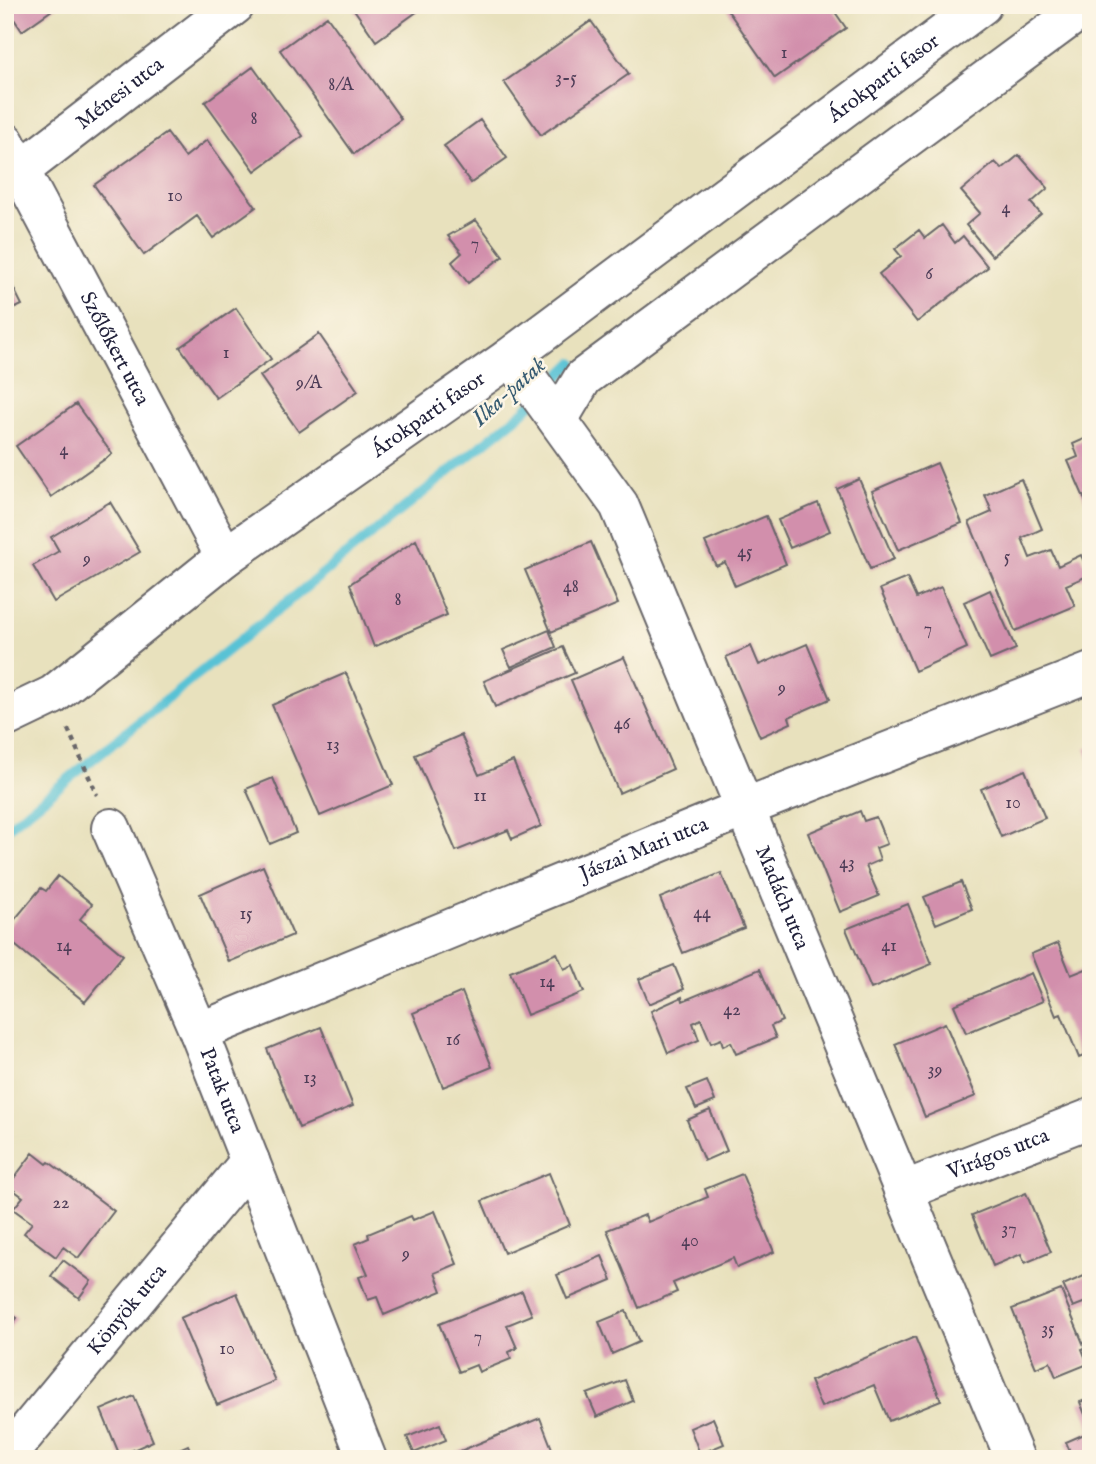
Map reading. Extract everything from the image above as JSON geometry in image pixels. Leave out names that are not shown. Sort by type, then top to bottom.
[{"type":"street","name":"Ménesi utca","points":[[11,165],[235,5]]},
{"type":"street","name":"Árokparti fasor","points":[[5,718],[53,695],[225,557],[517,367],[982,5]]},
{"type":"street","points":[[554,415],[583,378],[1087,5]]},
{"type":"street","name":"Szőlőkert utca","points":[[11,165],[225,557]]},
{"type":"street","name":"Madách utca","points":[[517,367],[619,505],[1015,1459]]},
{"type":"street","name":"Jászai Mari utca","points":[[199,1032],[744,808],[1091,671]]},
{"type":"street","name":"Patak utca","points":[[111,828],[199,1032],[367,1459]]},
{"type":"street","name":"Virágos utca","points":[[903,1191],[1091,1118]]},
{"type":"street","name":"Könyök utca","points":[[5,1458],[250,1161]]},
{"type":"path","points":[[67,728],[111,828]]},
{"type":"building","points":[[15,5],[59,5],[22,31],[8,10]]},
{"type":"building","points":[[351,5],[414,5],[418,11],[376,41]]},
{"type":"building","points":[[724,5],[830,5],[846,28],[775,78]]},
{"type":"building","points":[[327,16],[401,119],[354,154],[280,50]]},
{"type":"building","points":[[591,21],[629,74],[541,135],[504,82]]},
{"type":"building","points":[[253,67],[303,136],[255,171],[205,102]]},
{"type":"building","points":[[480,120],[507,158],[471,183],[444,146]]},
{"type":"building","points":[[167,133],[185,157],[207,140],[256,207],[213,238],[197,216],[144,255],[94,185]]},
{"type":"building","points":[[1019,155],[1048,188],[1031,203],[1041,214],[992,256],[966,225],[980,213],[961,191],[995,162],[1002,169]]},
{"type":"building","points":[[476,220],[503,256],[468,283],[452,262],[462,253],[448,236]]},
{"type":"building","points":[[942,225],[955,243],[963,236],[988,267],[917,322],[879,274],[901,256],[895,249],[919,230],[925,238]]},
{"type":"building","points":[[5,271],[22,305],[5,313]]},
{"type":"building","points":[[236,308],[271,359],[216,398],[180,347]]},
{"type":"building","points":[[319,334],[358,391],[299,432],[260,376]]},
{"type":"building","points":[[76,404],[112,454],[51,497],[16,446]]},
{"type":"building","points":[[1091,436],[1091,514],[1068,461],[1078,457],[1073,444]]},
{"type":"building","points":[[937,463],[962,523],[898,550],[872,491]]},
{"type":"building","points":[[859,479],[894,559],[870,569],[837,489]]},
{"type":"building","points":[[1021,479],[1042,529],[1022,538],[1030,558],[1051,550],[1058,566],[1081,555],[1090,575],[1066,585],[1075,606],[1015,631],[969,522],[992,512],[985,495]]},
{"type":"building","points":[[110,502],[140,552],[54,602],[33,566],[59,551],[51,537]]},
{"type":"building","points":[[818,503],[830,531],[790,548],[778,520]]},
{"type":"building","points":[[766,516],[786,564],[735,586],[725,562],[716,566],[705,542]]},
{"type":"building","points":[[416,540],[447,615],[374,647],[350,584]]},
{"type":"building","points":[[591,542],[618,604],[551,632],[525,570]]},
{"type":"building","points":[[907,578],[916,598],[941,587],[967,648],[915,671],[880,589]]},
{"type":"building","points":[[990,590],[1016,649],[990,660],[964,602]]},
{"type":"building","points":[[549,630],[556,647],[511,667],[503,650]]},
{"type":"building","points":[[807,644],[830,699],[789,717],[791,723],[760,737],[726,657],[751,646],[759,665]]},
{"type":"building","points":[[563,647],[575,673],[495,707],[484,681]]},
{"type":"building","points":[[624,657],[673,769],[619,793],[571,680]]},
{"type":"building","points":[[346,673],[393,785],[320,816],[272,705]]},
{"type":"building","points":[[461,735],[479,775],[513,761],[541,826],[512,839],[508,830],[456,851],[415,755]]},
{"type":"building","points":[[1091,746],[1091,764],[1085,749]]},
{"type":"building","points":[[1025,770],[1045,818],[1001,837],[981,789]]},
{"type":"building","points":[[273,778],[296,833],[270,844],[246,789]]},
{"type":"building","points":[[860,811],[864,821],[876,817],[887,844],[876,848],[880,860],[866,866],[879,896],[840,912],[808,833]]},
{"type":"building","points":[[263,866],[293,935],[229,962],[200,894]]},
{"type":"building","points":[[721,873],[744,928],[683,953],[660,898]]},
{"type":"building","points":[[58,876],[92,904],[80,919],[123,955],[85,1002],[5,937],[5,931],[41,888],[46,891]]},
{"type":"building","points":[[961,882],[972,909],[936,924],[924,897]]},
{"type":"building","points":[[908,904],[932,964],[871,989],[846,929]]},
{"type":"building","points":[[1058,943],[1071,975],[1091,967],[1091,1053],[1079,1058],[1061,1014],[1056,1016],[1031,954]]},
{"type":"building","points":[[557,953],[564,969],[573,965],[584,992],[527,1015],[510,972]]},
{"type":"building","points":[[674,965],[684,989],[649,1004],[639,979]]},
{"type":"building","points":[[760,969],[782,1021],[771,1026],[776,1038],[736,1054],[731,1042],[723,1046],[721,1039],[711,1043],[701,1019],[693,1023],[699,1040],[668,1053],[651,1011],[682,997],[683,1001]]},
{"type":"building","points":[[1031,973],[1043,1001],[966,1033],[954,1005]]},
{"type":"building","points":[[462,992],[492,1067],[443,1087],[413,1013]]},
{"type":"building","points":[[945,1023],[976,1096],[925,1117],[895,1044]]},
{"type":"building","points":[[321,1027],[353,1106],[299,1128],[267,1049]]},
{"type":"building","points":[[707,1081],[715,1101],[696,1109],[687,1089]]},
{"type":"building","points":[[710,1110],[727,1151],[704,1161],[687,1120]]},
{"type":"building","points":[[33,1153],[114,1211],[78,1258],[63,1247],[56,1257],[24,1233],[32,1223],[13,1209],[23,1197],[8,1186]]},
{"type":"building","points":[[549,1173],[570,1225],[504,1253],[482,1201]]},
{"type":"building","points":[[742,1174],[774,1252],[737,1268],[733,1258],[673,1283],[677,1292],[639,1308],[607,1230],[645,1215],[648,1222],[708,1197],[705,1189]]},
{"type":"building","points":[[1026,1193],[1051,1252],[1025,1263],[1021,1254],[993,1266],[972,1215]]},
{"type":"building","points":[[435,1211],[457,1264],[435,1273],[442,1291],[384,1315],[377,1297],[368,1300],[359,1277],[368,1274],[355,1244],[369,1238],[368,1234],[411,1216],[413,1220]]},
{"type":"building","points":[[602,1256],[612,1280],[567,1299],[557,1275]]},
{"type":"building","points":[[63,1260],[91,1281],[79,1298],[51,1276]]},
{"type":"building","points":[[1091,1273],[1091,1300],[1073,1307],[1063,1285]]},
{"type":"building","points":[[1061,1290],[1085,1348],[1082,1349],[1088,1364],[1056,1377],[1050,1362],[1036,1368],[1012,1309]]},
{"type":"building","points":[[522,1291],[532,1315],[507,1325],[517,1348],[509,1352],[511,1359],[479,1372],[476,1365],[459,1372],[439,1324]]},
{"type":"building","points":[[237,1293],[275,1381],[217,1405],[180,1318]]},
{"type":"building","points":[[5,1309],[17,1318],[5,1334]]},
{"type":"building","points":[[626,1311],[639,1342],[612,1354],[599,1322]]},
{"type":"building","points":[[915,1337],[941,1400],[889,1421],[874,1385],[821,1407],[810,1381]]},
{"type":"building","points":[[625,1380],[633,1401],[597,1417],[587,1394]]},
{"type":"building","points":[[134,1396],[153,1441],[120,1456],[101,1410]]},
{"type":"building","points":[[1091,1398],[1091,1429],[1080,1402]]},
{"type":"building","points":[[540,1418],[556,1459],[441,1459]]},
{"type":"building","points":[[713,1418],[724,1444],[700,1454],[690,1428]]},
{"type":"building","points":[[440,1424],[446,1440],[414,1453],[407,1437]]},
{"type":"building","points":[[1091,1431],[1091,1459],[1073,1459],[1066,1442]]},
{"type":"building","points":[[188,1445],[194,1459],[157,1459]]},
{"type":"waterway","name":"Ilka-patak","points":[[5,830],[523,412],[573,363]]}]
